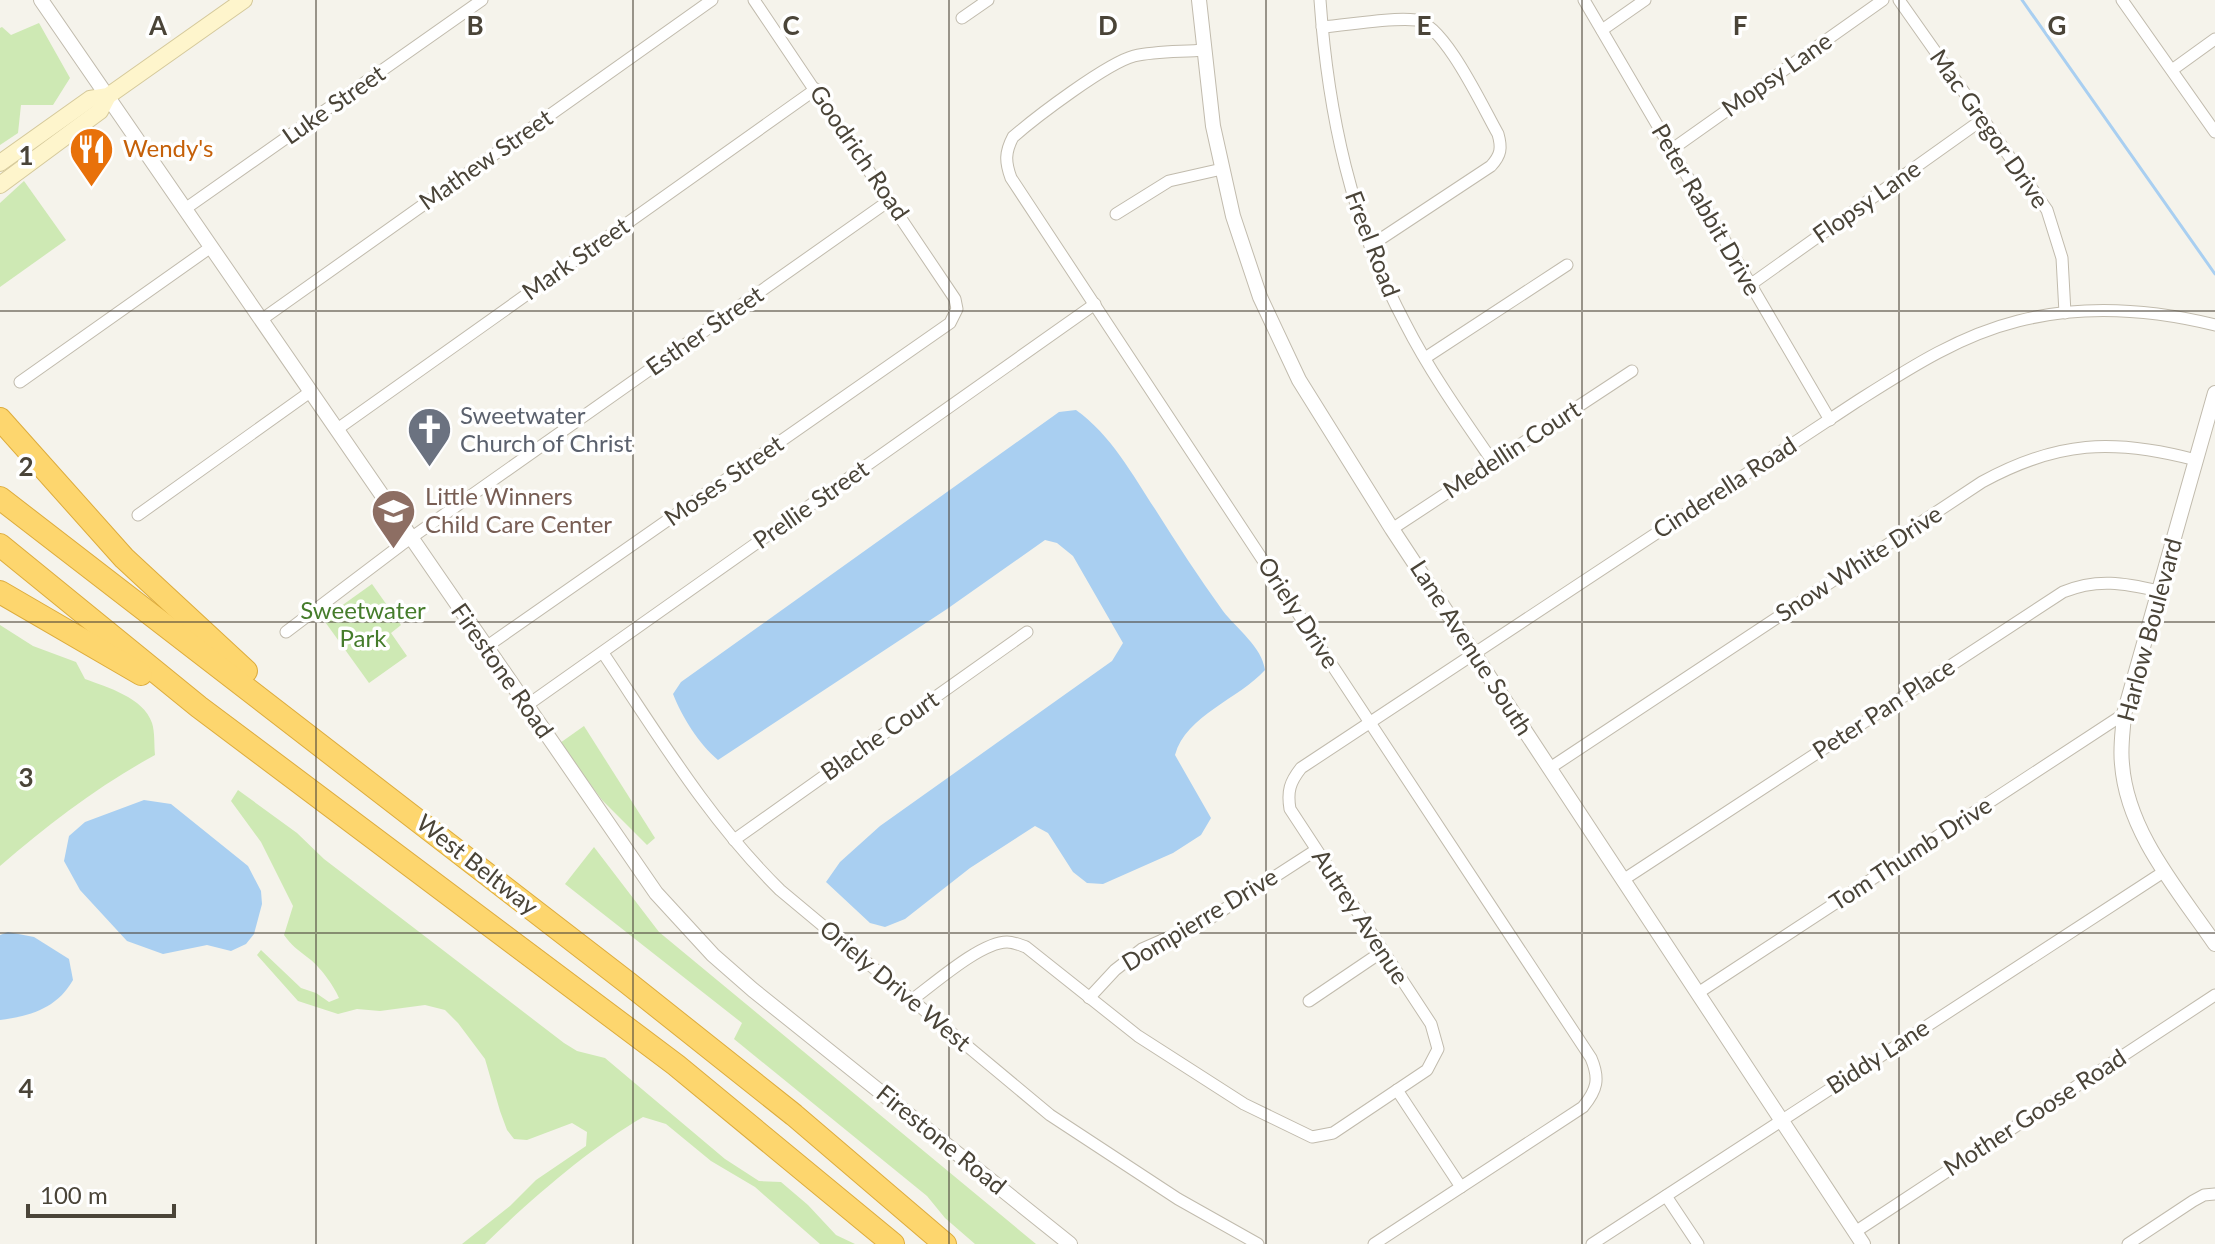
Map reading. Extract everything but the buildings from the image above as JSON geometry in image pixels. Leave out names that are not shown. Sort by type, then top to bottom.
[{"type":"highway","points":[[0,419],[124,558],[270,692],[279,711]]},
{"type":"highway","name":"West Beltway","points":[[0,498],[279,711],[782,1105],[945,1244]]},
{"type":"highway","name":"West Beltway","points":[[0,545],[199,707],[676,1065],[893,1244]]},
{"type":"highway","points":[[0,592],[199,707]]},
{"type":"main road","points":[[0,163],[90,99],[108,96],[244,0]]},
{"type":"main road","points":[[0,185],[100,111],[108,96]]},
{"type":"street","name":"Firestone Road","points":[[41,0],[656,893],[713,955],[1070,1244]]},
{"type":"street","name":"Luke Street","points":[[185,209],[482,0]]},
{"type":"street","name":"Mathew Street","points":[[261,320],[712,0]]},
{"type":"street","name":"Goodrich Road","points":[[754,0],[890,200],[955,299],[957,309]]},
{"type":"street","points":[[962,18],[988,0]]},
{"type":"street","name":"Lane Avenue South","points":[[1199,0],[1222,169],[1246,259],[1279,340],[1323,422],[1392,529],[1859,1238]]},
{"type":"street","name":"Freel Road","points":[[1320,0],[1328,84],[1338,140],[1346,175],[1370,246],[1390,293],[1425,358],[1493,462]]},
{"type":"street","name":"Peter Rabbit Drive","points":[[1584,0],[1830,420]]},
{"type":"street","points":[[1602,30],[1645,0]]},
{"type":"street","name":"Mopsy Lane","points":[[1671,150],[1883,0]]},
{"type":"street","name":"Mac Gregor Drive","points":[[1899,0],[2040,198],[2051,218],[2062,258],[2065,313]]},
{"type":"street","points":[[2122,0],[2215,132]]},
{"type":"street","points":[[1322,27],[1404,20],[1427,24],[1443,38],[1498,134],[1501,152],[1491,166],[1370,246]]},
{"type":"street","points":[[2172,70],[2215,39]]},
{"type":"street","name":"Oriely Drive","points":[[1204,50],[1147,54],[1121,61],[1022,130],[1009,145],[1006,165],[1011,178],[1591,1058],[1597,1080],[1593,1094],[1583,1107],[1461,1187]]},
{"type":"street","name":"Mark Street","points":[[336,430],[816,89]]},
{"type":"street","name":"Flopsy Lane","points":[[1750,285],[1983,119]]},
{"type":"street","points":[[1116,214],[1169,181],[1222,169]]},
{"type":"street","name":"Esther Street","points":[[286,632],[411,538],[890,200]]},
{"type":"street","points":[[20,382],[211,247]]},
{"type":"street","points":[[1425,358],[1567,265]]},
{"type":"street","name":"Prellie Street","points":[[526,706],[1095,304]]},
{"type":"street","name":"Moses Street","points":[[486,647],[950,323],[957,309]]},
{"type":"street","name":"Cinderella Road","points":[[1287,794],[1291,780],[1301,768],[1911,367],[1971,337],[2017,321],[2065,313],[2145,311],[2215,325]]},
{"type":"street","name":"Medellin Court","points":[[1392,529],[1632,371]]},
{"type":"street","points":[[138,515],[310,392]]},
{"type":"street","name":"Harlow Boulevard","points":[[2215,393],[2124,714],[2122,765],[2126,789],[2144,838],[2215,944]]},
{"type":"street","name":"Snow White Drive","points":[[1550,768],[2002,471],[2042,455],[2095,446],[2125,446],[2196,460]]},
{"type":"street","name":"Peter Pan Place","points":[[1623,880],[2063,592],[2105,581],[2159,591]]},
{"type":"street","name":"Blache Court","points":[[734,840],[1027,632]]},
{"type":"street","name":"Oriely Drive West","points":[[603,653],[692,784],[734,840],[780,890],[1050,1115],[1178,1199],[1258,1244]]},
{"type":"street","name":"Tom Thumb Drive","points":[[1698,993],[2124,714]]},
{"type":"street","name":"Autrey Avenue","points":[[1287,794],[1290,809],[1431,1024],[1438,1049],[1427,1070],[1397,1090]]},
{"type":"street","name":"Dompierre Drive","points":[[1089,998],[1115,970],[1142,949],[1206,921],[1316,850]]},
{"type":"street","name":"Biddy Lane","points":[[1592,1244],[2165,871]]},
{"type":"street","points":[[913,999],[985,948],[1006,942],[1026,947],[1138,1036],[1244,1104],[1301,1133],[1312,1137],[1333,1133],[1397,1090],[1461,1187],[1374,1244]]},
{"type":"street","points":[[1309,1001],[1383,951]]},
{"type":"street","name":"Mother Goose Road","points":[[1859,1238],[2215,995]]},
{"type":"street","points":[[2128,1244],[2193,1201],[2215,1194]]},
{"type":"street","points":[[1666,1196],[1698,1244]]},
{"type":"green space","points":[[39,23],[70,78],[53,105],[21,105],[18,133],[0,145],[0,28],[11,35]]},
{"type":"green space","points":[[24,181],[66,240],[0,287],[0,203]]},
{"type":"green space","name":"Sweetwater Park","points":[[372,584],[401,625],[391,633],[407,656],[369,683],[323,619]]},
{"type":"green space","points":[[0,625],[33,646],[76,662],[85,679],[133,700],[148,714],[152,723],[155,755],[74,806],[0,866]]},
{"type":"green space","points":[[584,726],[655,838],[647,845],[602,800],[560,743]]},
{"type":"green space","points":[[238,790],[564,1043],[577,1051],[605,1058],[725,1159],[759,1181],[781,1182],[836,1235],[855,1244],[820,1244],[755,1187],[711,1161],[666,1124],[643,1117],[561,1176],[485,1244],[462,1244],[510,1206],[536,1180],[586,1146],[587,1132],[572,1123],[527,1140],[514,1139],[500,1111],[485,1059],[445,1010],[425,1005],[380,1011],[357,1009],[338,1014],[298,1001],[257,955],[261,950],[301,988],[329,1002],[339,998],[321,970],[284,935],[293,906],[261,842],[231,801]]},
{"type":"green space","points":[[594,847],[659,932],[1036,1244],[975,1244],[945,1218],[927,1196],[734,1039],[742,1023],[565,884]]},
{"type":"water","points":[[1076,410],[1100,431],[1120,456],[1205,586],[1254,646],[1263,662],[1265,670],[1190,729],[1175,755],[1211,818],[1201,835],[1173,853],[1103,884],[1087,883],[1073,872],[1048,833],[1035,826],[970,868],[905,919],[885,927],[870,923],[826,882],[840,862],[880,826],[1112,661],[1123,643],[1073,556],[1057,543],[1045,540],[947,609],[718,760],[692,730],[673,694],[681,682],[1059,412]]},
{"type":"water","points":[[144,800],[171,804],[248,866],[261,891],[262,904],[254,934],[246,944],[231,951],[207,945],[163,954],[127,941],[80,890],[64,861],[69,836],[85,822]]},
{"type":"water","points":[[8,932],[34,937],[69,959],[73,980],[59,998],[42,1009],[0,1020],[0,935]]},
{"type":"waterway","points":[[2022,0],[2215,274]]},
{"type":"place","name":"Wendy's","points":[[92,188]]},
{"type":"place","name":"Sweetwater Church of Christ","points":[[429,469]]},
{"type":"place","name":"Little Winners Child Care Center","points":[[394,550]]}]
